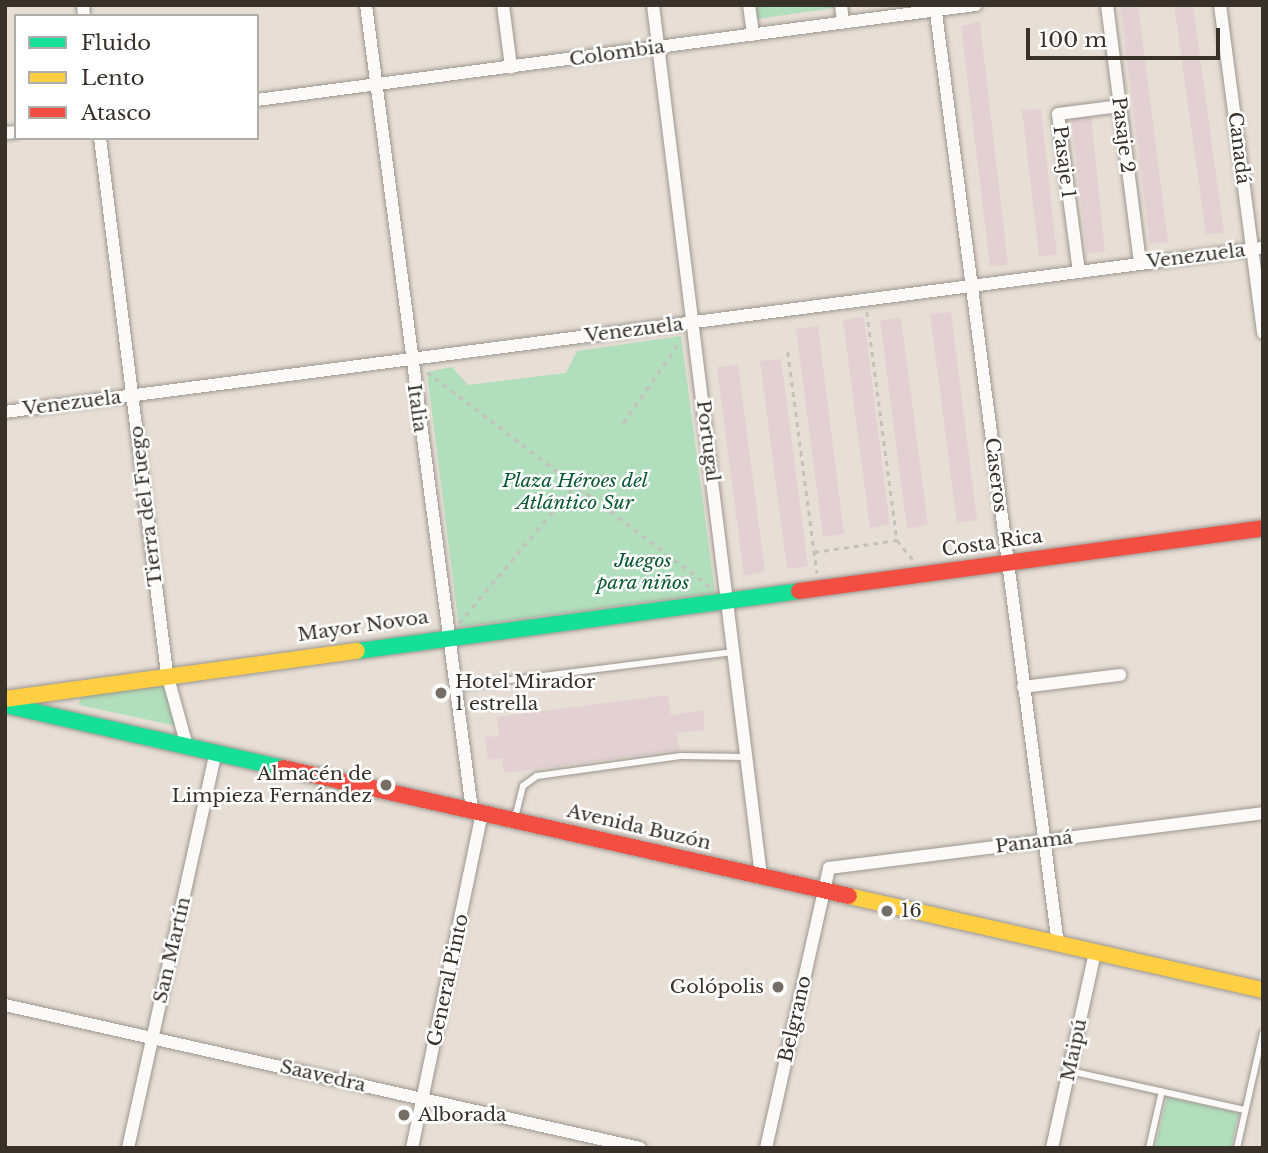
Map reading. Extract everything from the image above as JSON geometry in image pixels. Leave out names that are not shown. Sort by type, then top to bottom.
[{"type":"main road","name":"Costa Rica","points":[[728,599],[1263,528]]},
{"type":"main road","name":"Mayor Novoa","points":[[5,699],[167,674],[728,599]]},
{"type":"main road","name":"Avenida Buzón","points":[[5,705],[1263,990]]},
{"type":"street","name":"Italia","points":[[366,5],[455,687],[477,811]]},
{"type":"street","points":[[503,5],[511,67]]},
{"type":"street","name":"Portugal","points":[[653,5],[761,876]]},
{"type":"street","points":[[748,5],[753,35]]},
{"type":"street","points":[[841,5],[844,22]]},
{"type":"street","name":"Colombia","points":[[259,100],[753,35],[935,8],[976,5]]},
{"type":"street","name":"Pasaje 2","points":[[1107,5],[1140,264]]},
{"type":"street","name":"Canadá","points":[[1220,5],[1257,248],[1263,333]]},
{"type":"street","name":"Caseros","points":[[935,8],[1058,944]]},
{"type":"street","name":"Pasaje 1","points":[[1079,272],[1058,114],[1120,106]]},
{"type":"street","name":"Tierra del Fuego","points":[[100,140],[167,674],[187,746]]},
{"type":"street","name":"Venezuela","points":[[5,412],[1257,248]]},
{"type":"street","points":[[1023,687],[1120,675]]},
{"type":"street","name":"San Martín","points":[[128,1148],[216,752]]},
{"type":"street","name":"General Pinto","points":[[412,1148],[477,811]]},
{"type":"street","name":"Panamá","points":[[824,890],[829,868],[1263,813]]},
{"type":"street","name":"Belgrano","points":[[766,1148],[824,890]]},
{"type":"street","name":"Maipú","points":[[1052,1148],[1095,952]]},
{"type":"street","name":"Saavedra","points":[[5,1004],[640,1148]]},
{"type":"lane","points":[[455,687],[734,652]]},
{"type":"lane","points":[[514,820],[523,786],[537,776],[681,756],[747,757]]},
{"type":"lane","points":[[1237,1148],[1263,1033]]},
{"type":"lane","points":[[1070,1071],[1245,1110]]},
{"type":"lane","points":[[1149,1148],[1161,1091]]},
{"type":"path","points":[[865,300],[897,540],[924,573]]},
{"type":"path","points":[[623,423],[693,322]]},
{"type":"path","points":[[788,352],[819,587]]},
{"type":"path","points":[[411,359],[728,599]]},
{"type":"path","points":[[448,636],[574,485]]},
{"type":"path","points":[[814,552],[897,540]]},
{"type":"green space","points":[[755,5],[834,5],[834,8],[757,19]]},
{"type":"green space","name":"Plaza Héroes del Atlántico Sur","points":[[681,336],[715,593],[459,627],[427,372],[452,367],[468,385],[566,373],[577,351]]},
{"type":"green space","points":[[166,684],[181,727],[79,705],[80,696]]},
{"type":"green space","points":[[1167,1097],[1239,1113],[1231,1148],[1155,1148]]},
{"type":"building","points":[[1120,5],[1138,5],[1168,242],[1150,244]]},
{"type":"building","points":[[1174,5],[1193,5],[1224,233],[1206,234]]},
{"type":"building","points":[[980,22],[1008,265],[990,266],[961,26]]},
{"type":"building","points":[[1041,109],[1057,255],[1039,256],[1022,110]]},
{"type":"building","points":[[1091,115],[1105,252],[1087,254],[1071,117]]},
{"type":"building","points":[[951,312],[977,520],[957,523],[930,314]]},
{"type":"building","points":[[864,317],[890,525],[870,528],[843,320]]},
{"type":"building","points":[[901,318],[928,525],[907,529],[880,320]]},
{"type":"building","points":[[818,326],[844,534],[823,537],[796,329]]},
{"type":"building","points":[[781,359],[808,566],[787,569],[760,361]]},
{"type":"building","points":[[738,365],[765,572],[744,576],[717,367]]},
{"type":"building","points":[[668,695],[671,715],[703,710],[705,730],[677,733],[679,750],[504,773],[502,758],[488,760],[485,737],[499,736],[497,717]]},
{"type":"traffic: fast","points":[[357,651],[799,591]]},
{"type":"traffic: fast","points":[[5,705],[283,768]]},
{"type":"traffic: slow","points":[[5,699],[357,651]]},
{"type":"traffic: slow","points":[[849,896],[1263,990]]},
{"type":"traffic: jam","points":[[799,591],[1263,528]]},
{"type":"traffic: jam","points":[[283,768],[849,896]]},
{"type":"place","name":"Hotel Mirador 1 estrella","points":[[441,693]]},
{"type":"place","name":"Almacén de Limpieza Fernández","points":[[386,785]]},
{"type":"place","name":"16","points":[[887,911]]},
{"type":"place","name":"Golópolis","points":[[778,987]]},
{"type":"place","name":"Alborada","points":[[404,1115]]},
{"type":"park label","name":"Juegos para niños","points":[[643,572]]}]
